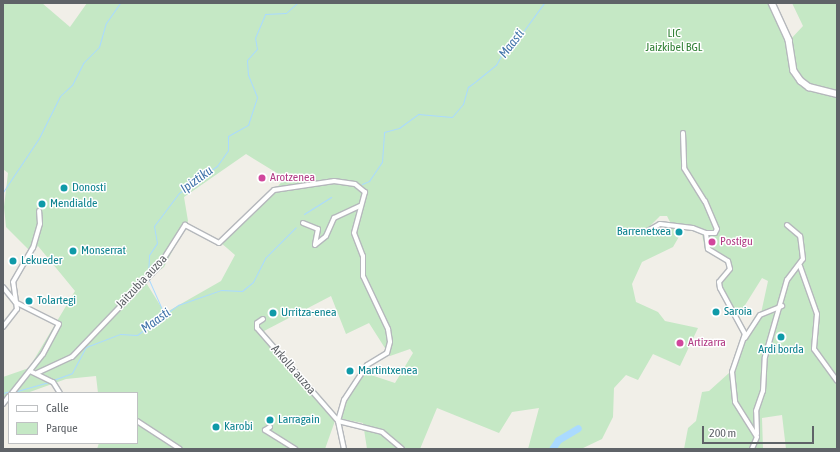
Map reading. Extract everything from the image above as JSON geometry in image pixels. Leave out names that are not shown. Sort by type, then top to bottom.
[{"type":"street","points":[[772,3],[789,40],[794,70],[801,81],[809,87],[837,94]]},
{"type":"street","points":[[646,232],[660,224],[706,233],[715,233],[717,229],[684,168],[682,133]]},
{"type":"street","name":"Jaitzubia auzoa","points":[[37,373],[72,357],[160,266],[184,225],[219,242],[274,190],[334,182],[355,184],[365,192],[360,206]]},
{"type":"street","points":[[303,223],[318,229],[315,245],[326,236],[334,218],[360,206]]},
{"type":"street","points":[[360,206],[354,233],[363,256],[364,276],[388,329],[390,342],[387,353],[367,365],[353,385],[338,421],[382,432],[402,449]]},
{"type":"street","points":[[3,327],[17,309],[13,282],[33,248],[40,224],[39,211]]},
{"type":"street","points":[[787,225],[796,230],[802,243],[800,266],[817,314],[814,349],[837,381]]},
{"type":"street","points":[[706,233],[708,249],[728,261],[730,269],[719,282],[720,288],[742,326],[744,340]]},
{"type":"street","points":[[752,449],[757,437],[756,411],[763,391],[765,357],[782,306],[787,280],[800,266]]},
{"type":"street","points":[[3,287],[15,302],[59,324],[30,371],[13,392]]},
{"type":"street","points":[[757,437],[735,402],[732,364],[744,340],[760,315],[782,306]]},
{"type":"street","name":"Arkolla auzoa","points":[[263,319],[257,323],[257,328],[338,421],[344,449]]},
{"type":"street","points":[[30,371],[37,373],[53,382],[59,392]]},
{"type":"street","points":[[138,422],[180,449]]},
{"type":"street","points":[[270,427],[265,430],[296,449]]},
{"type":"green space","name":"LIC Jaizkibel BGL","points":[[3,3],[42,3],[70,27],[87,3],[769,3],[789,41],[803,26],[792,3],[837,3],[837,449],[786,449],[782,415],[762,418],[763,449],[684,449],[688,428],[696,421],[702,392],[709,391],[729,373],[736,353],[760,318],[768,281],[762,278],[737,318],[719,287],[731,267],[723,258],[705,250],[702,234],[684,228],[673,247],[642,262],[632,284],[636,302],[658,312],[665,321],[698,328],[680,366],[653,354],[638,380],[626,375],[614,388],[613,417],[602,439],[581,449],[528,449],[539,408],[512,412],[499,433],[437,408],[420,449],[367,449],[363,423],[336,418],[325,449],[97,449],[99,444],[138,444],[138,392],[98,392],[96,376],[66,379],[30,392],[8,392],[3,407],[3,377],[29,368],[75,291],[38,246],[31,252],[6,227],[4,207],[8,173],[3,169]],"holes":[[[246,154],[285,178],[254,214],[220,242],[235,255],[221,281],[165,313],[145,281],[164,267],[188,221],[184,197]],[[660,216],[667,216],[673,228],[657,228],[650,232],[647,229]],[[331,296],[346,334],[369,323],[390,356],[410,349],[413,353],[395,383],[362,372],[336,418],[264,331]]]},
{"type":"waterway","points":[[3,192],[39,138],[60,96],[72,85],[83,63],[99,47],[106,23],[120,3]]},
{"type":"waterway","name":"Ipiztiku","points":[[148,276],[149,255],[157,243],[154,226],[179,193],[217,166],[228,150],[228,136],[248,125],[257,97],[248,75],[247,60],[257,49],[255,38],[265,14],[286,13],[297,3]]},
{"type":"waterway","name":"Maasti","points":[[476,81],[496,65],[505,49],[517,40],[544,3]]},
{"type":"waterway","name":"Maasti","points":[[362,184],[369,181],[382,162],[384,132],[399,128],[418,114],[452,117],[463,104],[468,87],[475,82]]},
{"type":"waterway","name":"Maasti","points":[[304,214],[331,197]]},
{"type":"waterway","name":"Maasti","points":[[53,380],[72,373],[86,347],[120,334],[137,335],[178,305],[221,290],[242,291],[253,282],[266,257],[296,227]]},
{"type":"waterway","name":"Ipiztiku","points":[[149,280],[165,316]]},
{"type":"waterway","name":"Maasti","points":[[17,391],[48,382]]},
{"type":"waterway","name":"Maasti","points":[[3,393],[11,391]]},
{"type":"waterway","points":[[552,449],[558,440],[578,428]]},
{"type":"place","name":"Arotzenea","points":[[262,178]]},
{"type":"place","name":"Donosti","points":[[64,188]]},
{"type":"place","name":"Mendialde","points":[[42,204]]},
{"type":"place","name":"Barrenetxea","points":[[679,232]]},
{"type":"place","name":"Postigu","points":[[712,242]]},
{"type":"place","name":"Monserrat","points":[[73,251]]},
{"type":"place","name":"Lekueder","points":[[13,261]]},
{"type":"place","name":"Tolartegi","points":[[29,301]]},
{"type":"place","name":"Saroia","points":[[716,312]]},
{"type":"place","name":"Urritza-enea","points":[[273,313]]},
{"type":"place","name":"Ardi borda","points":[[781,337]]},
{"type":"place","name":"Artizarra","points":[[680,343]]},
{"type":"place","name":"Martintxenea","points":[[350,371]]},
{"type":"place","name":"Larragain","points":[[270,420]]},
{"type":"place","name":"Karobi","points":[[216,427]]}]
